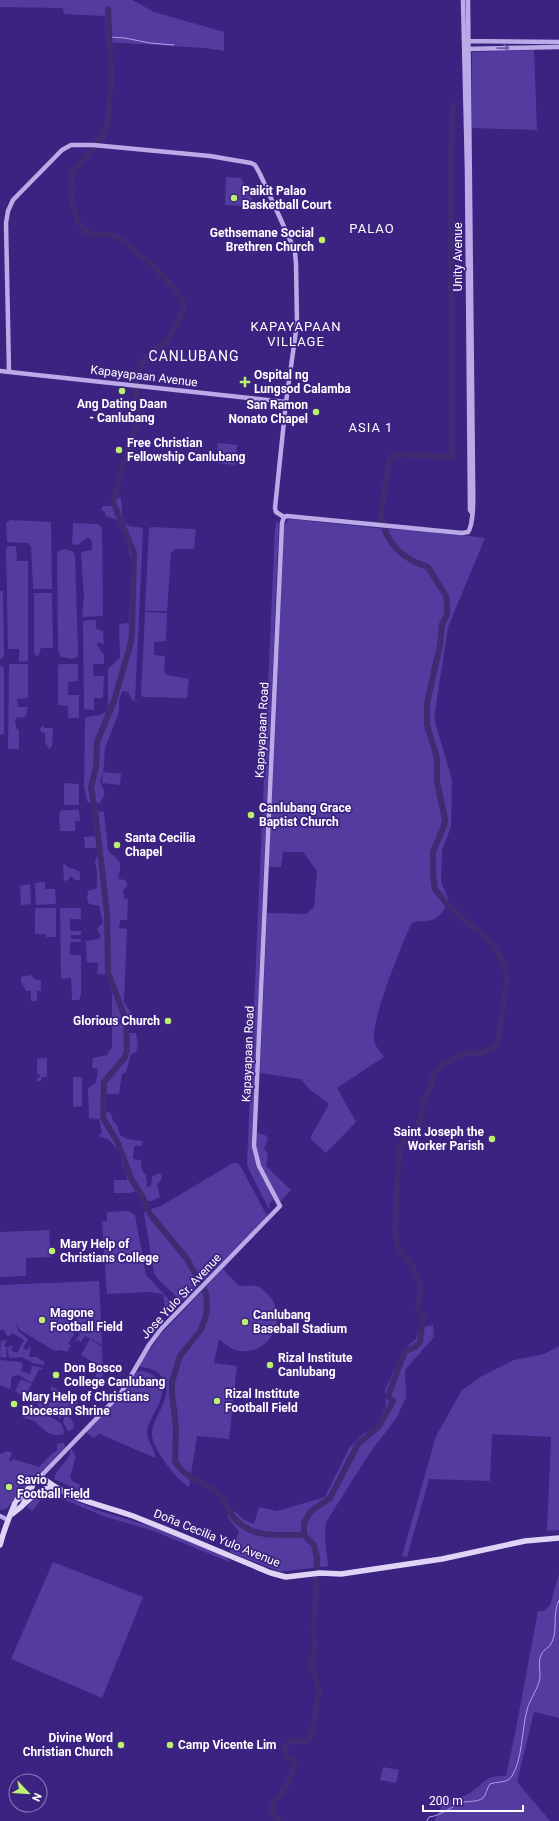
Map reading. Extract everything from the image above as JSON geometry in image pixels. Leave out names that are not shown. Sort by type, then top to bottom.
[{"type":"main road","points":[[0,1545],[16,1502],[42,1476]]},
{"type":"main road","name":"Doña Cecilia Yulo Avenue","points":[[42,1476],[50,1484],[87,1501],[131,1516],[274,1574],[286,1577],[320,1573],[348,1574],[442,1559],[525,1541],[559,1538]]},
{"type":"main road","points":[[23,1505],[35,1482]]},
{"type":"main road","points":[[10,1517],[41,1490],[53,1488],[59,1489]]},
{"type":"street","name":"Unity Avenue","points":[[464,0],[467,41]]},
{"type":"street","name":"Unity Avenue","points":[[284,517],[287,516],[387,527],[464,533],[470,530],[473,510],[474,475],[470,362],[467,171],[468,0]]},
{"type":"street","points":[[467,41],[559,42]]},
{"type":"street","points":[[467,49],[559,47]]},
{"type":"street","points":[[9,372],[6,223],[8,211],[13,200],[62,150],[71,145],[95,145],[210,156],[250,163],[260,174],[295,255],[297,324],[286,402],[275,508],[276,512],[284,517]]},
{"type":"street","name":"Kapayapaan Avenue","points":[[0,371],[286,402]]},
{"type":"street","name":"Kapayapaan Road","points":[[280,1206],[259,1166],[254,1146],[281,531],[284,517]]},
{"type":"street","name":"Jose Yulo Sr. Avenue","points":[[42,1476],[119,1395],[152,1341],[210,1278],[280,1206]]},
{"type":"street","points":[[0,1516],[10,1517]]},
{"type":"shaded area","points":[[0,0],[132,0],[154,12],[224,32],[224,51],[205,48],[106,42],[105,16],[64,14],[63,8],[0,7]]},
{"type":"shaded area","points":[[534,50],[537,130],[472,128],[472,52]]},
{"type":"shaded area","points":[[226,177],[240,178],[254,203],[244,206],[225,205]]},
{"type":"shaded area","points":[[182,308],[184,309],[182,317],[174,335],[168,342],[147,358],[141,368],[138,383],[135,383],[137,373],[143,360],[154,348],[164,341],[173,330]]},
{"type":"shaded area","points":[[218,443],[237,445],[235,465],[216,463]]},
{"type":"shaded area","points":[[113,498],[121,498],[122,515],[126,523],[129,526],[141,527],[143,530],[135,701],[132,700],[128,692],[122,691],[119,701],[119,712],[105,748],[104,766],[100,782],[104,790],[104,796],[100,803],[91,804],[87,801],[84,787],[85,719],[86,717],[100,715],[106,712],[108,708],[108,669],[120,657],[119,624],[129,623],[132,564],[129,551],[117,520],[106,516],[105,512],[101,510],[103,506],[111,506]]},
{"type":"shaded area","points":[[289,519],[386,529],[428,531],[485,538],[448,627],[434,718],[452,780],[451,827],[442,850],[441,881],[449,902],[442,913],[433,920],[419,921],[411,924],[387,985],[376,1020],[374,1034],[375,1044],[384,1057],[337,1088],[356,1122],[326,1153],[310,1138],[329,1104],[309,1089],[301,1079],[260,1073],[267,913],[306,914],[314,907],[317,871],[303,852],[283,852],[281,867],[269,867],[284,525]]},
{"type":"shaded area","points":[[10,520],[51,522],[52,589],[33,589],[31,547],[28,543],[7,542],[6,523]]},
{"type":"shaded area","points":[[277,521],[279,523],[252,1145],[257,1166],[274,1199],[269,1204],[269,1209],[247,1164],[275,529]]},
{"type":"shaded area","points":[[73,523],[98,524],[102,528],[103,616],[82,617],[84,597],[81,552],[92,550],[92,541],[88,537],[78,545],[72,544]]},
{"type":"shaded area","points":[[151,527],[196,530],[194,549],[175,549],[171,553],[167,611],[145,611],[149,529]]},
{"type":"shaded area","points":[[8,546],[16,546],[17,561],[28,561],[28,661],[19,662],[19,649],[8,649],[6,549]]},
{"type":"shaded area","points":[[66,549],[73,552],[75,556],[78,652],[77,657],[72,659],[61,657],[58,649],[57,554],[59,551]]},
{"type":"shaded area","points":[[0,591],[3,591],[4,656],[2,659],[0,659]]},
{"type":"shaded area","points":[[34,593],[52,593],[53,648],[41,648],[38,657],[34,653]]},
{"type":"shaded area","points":[[145,612],[167,613],[166,641],[154,642],[154,655],[165,656],[164,672],[167,675],[189,679],[187,698],[143,697],[141,695]]},
{"type":"shaded area","points":[[96,620],[96,629],[103,631],[104,644],[98,642],[97,645],[104,655],[104,664],[93,664],[94,676],[104,676],[103,698],[94,698],[94,710],[84,709],[83,621]]},
{"type":"shaded area","points":[[9,664],[28,664],[28,698],[17,699],[18,707],[28,707],[26,715],[22,718],[17,717],[15,721],[17,730],[19,730],[19,749],[8,749]]},
{"type":"shaded area","points":[[60,664],[78,664],[78,681],[68,682],[68,695],[79,695],[79,718],[68,718],[68,706],[58,705],[58,666]]},
{"type":"shaded area","points":[[0,665],[4,667],[4,734],[0,735]]},
{"type":"shaded area","points":[[42,726],[45,728],[53,728],[52,746],[49,749],[45,742],[45,733],[41,732],[40,729]]},
{"type":"shaded area","points":[[103,772],[121,774],[120,785],[102,783]]},
{"type":"shaded area","points":[[64,783],[79,784],[79,805],[64,805]]},
{"type":"shaded area","points":[[62,810],[79,810],[80,821],[75,821],[75,831],[60,831],[59,813]]},
{"type":"shaded area","points":[[93,811],[104,812],[108,851],[119,862],[120,868],[118,879],[125,880],[128,885],[123,890],[124,898],[128,899],[127,920],[120,920],[119,928],[127,929],[124,1002],[131,1013],[131,1023],[128,1030],[130,1033],[136,1033],[138,1045],[136,1052],[131,1054],[126,1072],[122,1074],[119,1094],[105,1094],[104,1107],[107,1112],[111,1113],[120,1135],[127,1139],[142,1141],[142,1146],[134,1146],[133,1159],[141,1160],[142,1170],[146,1175],[147,1187],[151,1186],[152,1176],[160,1173],[162,1176],[157,1185],[160,1197],[152,1201],[143,1201],[135,1191],[130,1193],[114,1193],[114,1180],[127,1180],[127,1175],[122,1164],[120,1152],[108,1139],[98,1136],[102,1133],[99,1119],[89,1118],[88,1088],[96,1083],[98,1069],[92,1068],[93,1058],[107,1055],[112,1047],[112,994],[106,975],[97,974],[98,963],[87,962],[86,941],[99,939],[101,936],[97,929],[103,922],[99,906],[89,904],[87,899],[88,891],[97,888],[95,861],[98,854],[98,848],[85,848],[84,837],[95,836]]},
{"type":"shaded area","points":[[65,864],[69,868],[80,872],[80,880],[75,880],[71,876],[68,880],[64,881],[63,865]]},
{"type":"shaded area","points":[[45,882],[45,889],[55,889],[56,904],[36,905],[35,883]]},
{"type":"shaded area","points":[[30,884],[31,904],[21,905],[20,886]]},
{"type":"shaded area","points":[[35,908],[56,908],[56,937],[46,937],[46,934],[35,934]]},
{"type":"shaded area","points":[[60,908],[81,908],[81,919],[70,919],[70,931],[81,931],[81,935],[71,935],[71,939],[81,939],[81,942],[70,942],[70,955],[81,955],[81,995],[79,1000],[72,1000],[71,978],[61,979]]},
{"type":"shaded area","points":[[31,975],[34,979],[41,981],[41,991],[37,991],[37,1001],[31,1001],[31,991],[26,991],[21,982],[21,977]]},
{"type":"shaded area","points":[[47,1058],[47,1077],[42,1077],[41,1081],[37,1081],[40,1074],[37,1074],[37,1059]]},
{"type":"shaded area","points":[[73,1077],[82,1077],[82,1106],[73,1107]]},
{"type":"shaded area","points":[[257,1133],[265,1135],[268,1138],[264,1149],[268,1154],[266,1166],[291,1190],[280,1202],[263,1170],[256,1150]]},
{"type":"shaded area","points":[[233,1163],[237,1163],[241,1167],[267,1216],[186,1299],[181,1301],[158,1279],[154,1273],[144,1213],[147,1210],[161,1206]]},
{"type":"shaded area","points":[[128,1211],[135,1215],[146,1275],[172,1303],[165,1310],[164,1297],[162,1294],[148,1292],[107,1294],[102,1221],[107,1221],[107,1212]]},
{"type":"shaded area","points":[[49,1230],[51,1257],[26,1258],[26,1276],[0,1277],[0,1232]]},
{"type":"shaded area","points":[[223,1269],[239,1286],[257,1286],[263,1290],[273,1300],[277,1310],[277,1321],[275,1330],[269,1339],[261,1346],[252,1350],[240,1351],[234,1349],[219,1339],[214,1363],[237,1366],[229,1439],[197,1436],[189,1487],[178,1478],[166,1464],[153,1441],[153,1428],[164,1401],[166,1387],[164,1380],[157,1372],[141,1367],[140,1364],[160,1335]]},
{"type":"shaded area","points":[[99,1281],[102,1345],[85,1336],[81,1342],[78,1340],[76,1342],[75,1341],[80,1334],[76,1331],[68,1344],[71,1345],[67,1352],[61,1350],[55,1351],[20,1330],[16,1324],[18,1331],[28,1339],[23,1348],[27,1350],[30,1346],[31,1347],[29,1357],[36,1357],[45,1362],[43,1365],[33,1363],[22,1357],[9,1358],[8,1350],[6,1349],[7,1357],[4,1358],[0,1356],[1,1341],[7,1340],[4,1346],[8,1348],[11,1345],[13,1346],[11,1350],[17,1353],[24,1340],[12,1333],[8,1337],[4,1330],[0,1330],[0,1285]]},
{"type":"shaded area","points":[[433,1325],[434,1337],[405,1370],[406,1397],[396,1419],[371,1451],[326,1522],[325,1536],[328,1566],[280,1572],[230,1552],[239,1532],[227,1516],[235,1511],[244,1520],[254,1524],[259,1507],[277,1511],[325,1497],[349,1448],[363,1434],[376,1426],[386,1406],[385,1390],[404,1349],[416,1339],[419,1327]]},
{"type":"shaded area","points":[[90,1339],[102,1347],[96,1358],[102,1348],[103,1376],[100,1379],[95,1377],[98,1371],[91,1366],[93,1362],[81,1355]]},
{"type":"shaded area","points":[[559,1346],[559,1530],[547,1531],[551,1437],[492,1434],[490,1481],[429,1479],[407,1557],[402,1556],[436,1436],[462,1390],[482,1376],[514,1360],[544,1354]]},
{"type":"shaded area","points":[[0,1360],[21,1362],[23,1365],[21,1371],[30,1374],[32,1366],[43,1368],[42,1370],[39,1369],[32,1383],[19,1375],[13,1376],[11,1379],[11,1387],[9,1389],[0,1385]]},
{"type":"shaded area","points":[[142,1371],[149,1373],[158,1380],[162,1393],[158,1406],[148,1426],[147,1432],[155,1458],[100,1434],[94,1438],[86,1432],[122,1394],[137,1372]]},
{"type":"shaded area","points":[[21,1379],[32,1384],[24,1397],[15,1391]]},
{"type":"shaded area","points":[[51,1386],[67,1396],[66,1398],[56,1392],[62,1402],[61,1405],[69,1397],[78,1402],[67,1415],[73,1422],[74,1428],[68,1431],[63,1422],[65,1414],[63,1413],[61,1419],[38,1406],[38,1402],[47,1407],[50,1402],[52,1403],[55,1395],[51,1390]]},
{"type":"shaded area","points":[[29,1404],[33,1404],[40,1412],[60,1423],[64,1434],[51,1434],[34,1421],[23,1418],[22,1415],[24,1411],[26,1411]]},
{"type":"shaded area","points":[[64,1443],[65,1447],[6,1509],[0,1510],[0,1454],[8,1451],[12,1453],[9,1460],[11,1462],[13,1459],[39,1467],[57,1451],[57,1444]]},
{"type":"shaded area","points":[[70,1448],[76,1456],[70,1477],[72,1481],[81,1485],[78,1490],[54,1479],[55,1475],[69,1456]]},
{"type":"shaded area","points":[[49,1490],[100,1511],[153,1527],[226,1557],[232,1563],[151,1530],[106,1517],[53,1495],[45,1495],[32,1511],[27,1507],[39,1493]]},
{"type":"shaded area","points":[[53,1562],[143,1597],[102,1698],[11,1659]]},
{"type":"shaded area","points":[[559,1574],[559,1718],[534,1712],[517,1782],[550,1821],[434,1821],[444,1802],[468,1794],[489,1778],[506,1776],[538,1611],[544,1611],[550,1605]]},
{"type":"shaded area","points":[[383,1767],[399,1770],[396,1783],[380,1780]]},
{"type":"waterway","points":[[108,9],[111,77],[108,122],[102,137],[73,172],[70,187],[73,207],[78,222],[86,232],[93,235],[108,234],[118,237],[152,265],[174,288],[183,302],[184,307],[178,323],[168,339],[145,359],[139,368],[136,385],[139,417],[119,478],[113,502],[134,553],[132,632],[131,642],[114,701],[97,742],[96,767],[91,787],[107,913],[108,973],[126,1020],[127,1050],[125,1057],[104,1082],[103,1118],[117,1141],[132,1180],[142,1196],[150,1214],[187,1259],[206,1293],[207,1309],[205,1319],[200,1331],[180,1356],[172,1382],[176,1427],[175,1461],[188,1476],[217,1493],[234,1518],[250,1530],[258,1533],[276,1535],[304,1535],[314,1545],[317,1558],[314,1629],[315,1651],[310,1662],[319,1689],[312,1735],[306,1741],[290,1741],[284,1749],[286,1756],[294,1760],[294,1765],[288,1783],[272,1807],[273,1813],[279,1821]]},
{"type":"waterway","points":[[109,37],[174,45]]},
{"type":"waterway","points":[[382,523],[381,512],[390,457],[396,454],[452,457],[451,152],[453,105]]},
{"type":"waterway","points":[[304,1535],[304,1523],[311,1511],[330,1498],[358,1444],[379,1426],[393,1401],[388,1396],[405,1351],[415,1347],[420,1342],[423,1316],[417,1308],[420,1296],[420,1285],[413,1267],[398,1247],[395,1230],[399,1147],[416,1129],[422,1116],[422,1102],[428,1094],[434,1074],[444,1063],[465,1053],[480,1053],[494,1048],[499,1038],[507,982],[505,967],[497,952],[482,933],[464,920],[446,903],[435,889],[433,852],[444,826],[445,819],[437,782],[437,758],[427,725],[427,703],[440,645],[442,624],[447,615],[447,603],[446,596],[428,567],[408,558],[402,553],[392,543],[385,530]]},
{"type":"waterway","points":[[427,1821],[429,1817],[461,1803],[480,1800],[484,1797],[490,1784],[505,1781],[510,1779],[512,1776],[520,1754],[528,1707],[539,1682],[540,1659],[542,1653],[551,1644],[554,1637],[556,1611],[559,1600]]},
{"type":"place","name":"Paikit Palao Basketball Court","points":[[234,198]]},
{"type":"place","name":"Gethsemane Social Brethren Church","points":[[322,240]]},
{"type":"place","name":"Ospital ng Lungsod Calamba","points":[[245,382]]},
{"type":"place","name":"Ang Dating Daan - Canlubang","points":[[122,391]]},
{"type":"place","name":"San Ramon Nonato Chapel","points":[[316,412]]},
{"type":"place","name":"Free Christian Fellowship Canlubang","points":[[119,450]]},
{"type":"place","name":"Canlubang Grace Baptist Church","points":[[251,815]]},
{"type":"place","name":"Santa Cecilia Chapel","points":[[117,845]]},
{"type":"place","name":"Glorious Church","points":[[168,1021]]},
{"type":"place","name":"Saint Joseph the Worker Parish","points":[[492,1139]]},
{"type":"place","name":"Mary Help of Christians College","points":[[52,1251]]},
{"type":"place","name":"Magone Football Field","points":[[42,1320]]},
{"type":"place","name":"Canlubang Baseball Stadium","points":[[245,1322]]},
{"type":"place","name":"Rizal Institute Canlubang","points":[[270,1365]]},
{"type":"place","name":"Don Bosco College Canlubang","points":[[56,1375]]},
{"type":"place","name":"Rizal Institute Football Field","points":[[217,1401]]},
{"type":"place","name":"Mary Help of Christians Diocesan Shrine","points":[[14,1404]]},
{"type":"place","name":"Savio Football Field","points":[[9,1487]]},
{"type":"place","name":"Divine Word Christian Church","points":[[121,1745]]},
{"type":"place","name":"Camp Vicente Lim","points":[[170,1745]]},
{"type":"district","name":"PALAO","points":[[372,228]]},
{"type":"district","name":"KAPAYAPAAN VILLAGE","points":[[296,334]]},
{"type":"district","name":"CANLUBANG","points":[[194,356]]},
{"type":"district","name":"ASIA 1","points":[[371,427]]}]
